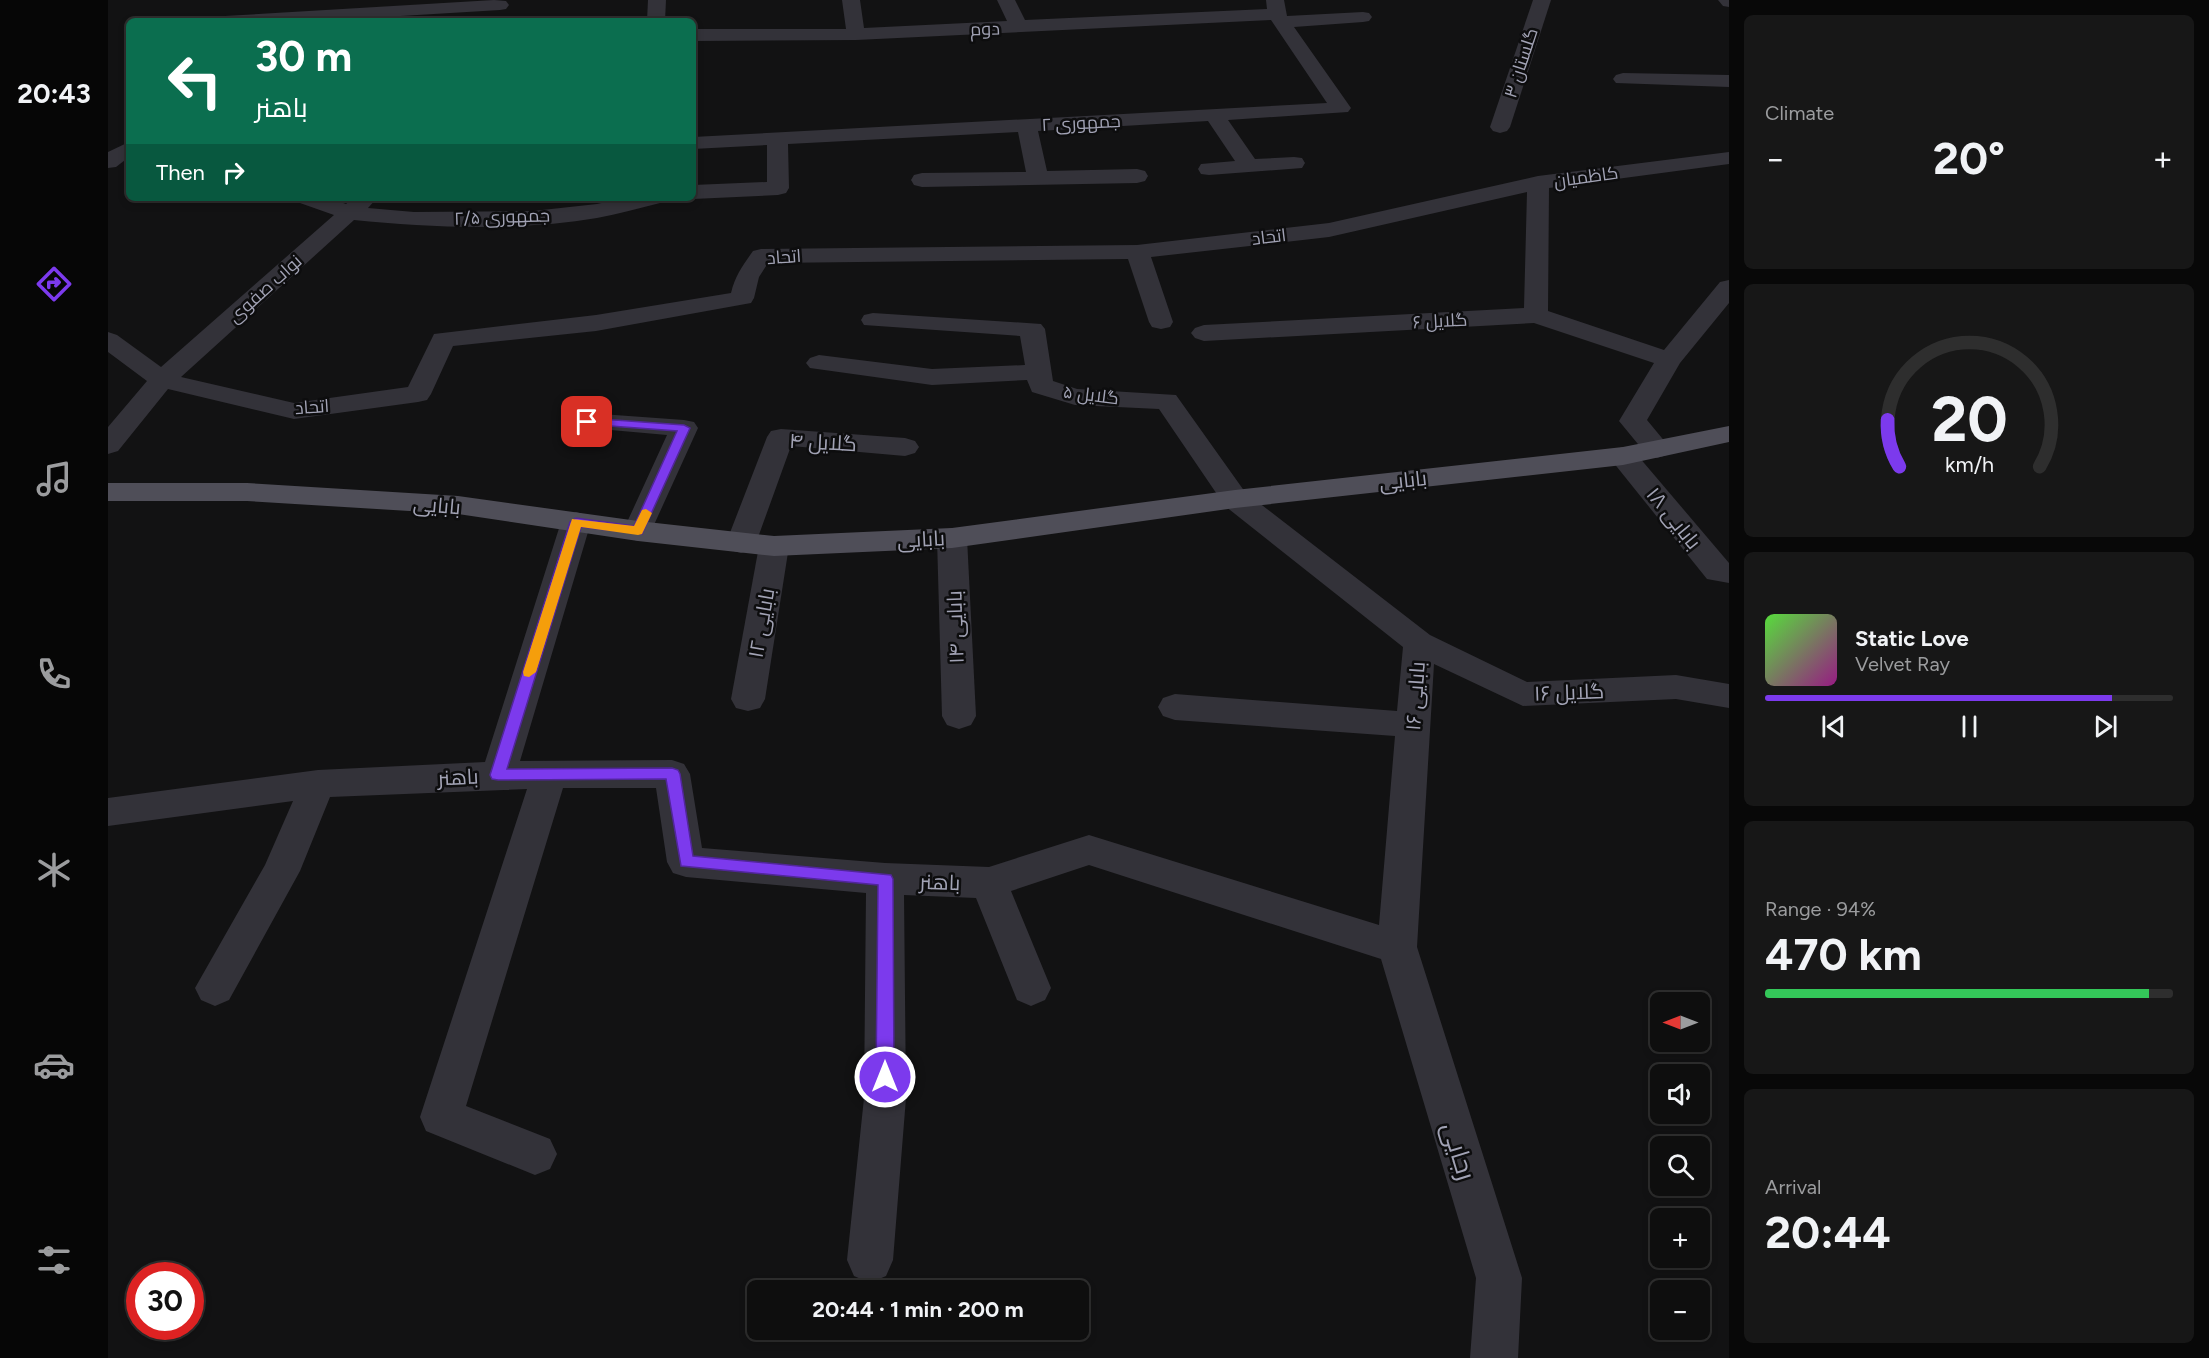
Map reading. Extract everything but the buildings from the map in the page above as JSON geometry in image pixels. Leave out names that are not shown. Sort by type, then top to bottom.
[{"type":"main road","name":"بابایی","points":[[108,492],[247,492],[458,505],[638,531],[774,546],[952,538],[1235,499],[1623,456],[1729,434]]},
{"type":"street","points":[[656,18],[657,0]]},
{"type":"street","points":[[851,0],[856,34]]},
{"type":"street","points":[[1006,0],[1019,28]]},
{"type":"street","name":"گلستان ۳","points":[[1500,127],[1542,0]]},
{"type":"street","points":[[269,18],[358,12],[500,9]]},
{"type":"street","name":"دوم","points":[[696,35],[856,34],[1019,28],[1278,12],[1363,17]]},
{"type":"street","name":"جمهوری ۲","points":[[696,143],[1341,108],[1278,12]]},
{"type":"street","points":[[1623,79],[1729,81]]},
{"type":"street","points":[[1215,116],[1250,166]]},
{"type":"street","points":[[1027,126],[1038,178]]},
{"type":"street","points":[[696,192],[777,188],[778,139]]},
{"type":"street","points":[[108,141],[126,140]]},
{"type":"street","points":[[108,162],[126,150]]},
{"type":"street","name":"کاظمیان","points":[[1536,315],[1538,183],[1729,158]]},
{"type":"street","points":[[1209,169],[1294,163]]},
{"type":"street","points":[[922,180],[1137,176]]},
{"type":"street","name":"اتحاد","points":[[108,340],[162,380],[294,411],[418,394],[443,339],[596,323],[742,298],[747,277],[760,256],[1137,252],[1329,230],[1538,183]]},
{"type":"street","name":"جمهوری ۲/۵","points":[[327,201],[414,219],[533,218],[597,211],[639,201]]},
{"type":"street","name":"نواب صفوی","points":[[108,444],[162,380],[358,206]]},
{"type":"street","points":[[1137,252],[1161,322]]},
{"type":"street","points":[[1658,449],[1633,422],[1669,360],[1729,287]]},
{"type":"street","name":"گلایل ۶","points":[[1204,333],[1536,315],[1669,360]]},
{"type":"street","name":"گلایل ۵","points":[[873,320],[1032,329],[1041,386],[1075,397],[1167,401],[1235,499]]},
{"type":"street","points":[[819,363],[932,377],[1039,372]]},
{"type":"street","points":[[587,422],[684,428],[638,531]]},
{"type":"street","name":"گلایل ۴","points":[[741,543],[782,437],[905,447]]},
{"type":"street","name":"بابایی ۱۸","points":[[1623,456],[1718,572],[1729,573]]},
{"type":"street","name":"بابایی ۱۶","points":[[1235,499],[1419,643],[1397,946]]},
{"type":"street","points":[[498,775],[576,522]]},
{"type":"street","name":"بابایی ۱۴","points":[[952,538],[959,716]]},
{"type":"street","name":"بابایی ۱۲","points":[[748,699],[774,546]]},
{"type":"street","name":"گلایل ۱۶","points":[[1419,643],[1523,694],[1676,687],[1729,696]]},
{"type":"street","points":[[1175,707],[1414,725]]},
{"type":"street","name":"باهنر","points":[[108,812],[318,784],[498,775],[672,774],[686,862],[885,879],[989,884],[1089,850],[1397,946]]},
{"type":"street","points":[[535,1154],[441,1117],[549,775]]},
{"type":"street","points":[[216,988],[281,871],[318,784]]},
{"type":"street","points":[[870,1260],[885,1098],[885,879]]},
{"type":"street","points":[[989,884],[1031,988]]},
{"type":"street","name":"رجایی","points":[[1397,946],[1499,1278],[1494,1358]]},
{"type":"slow traffic","points":[[529,672],[576,522],[638,531],[646,513]]},
{"type":"route","points":[[587,422],[684,428],[638,531],[576,522],[498,775],[672,774],[686,862],[885,879],[885,1077]]}]
